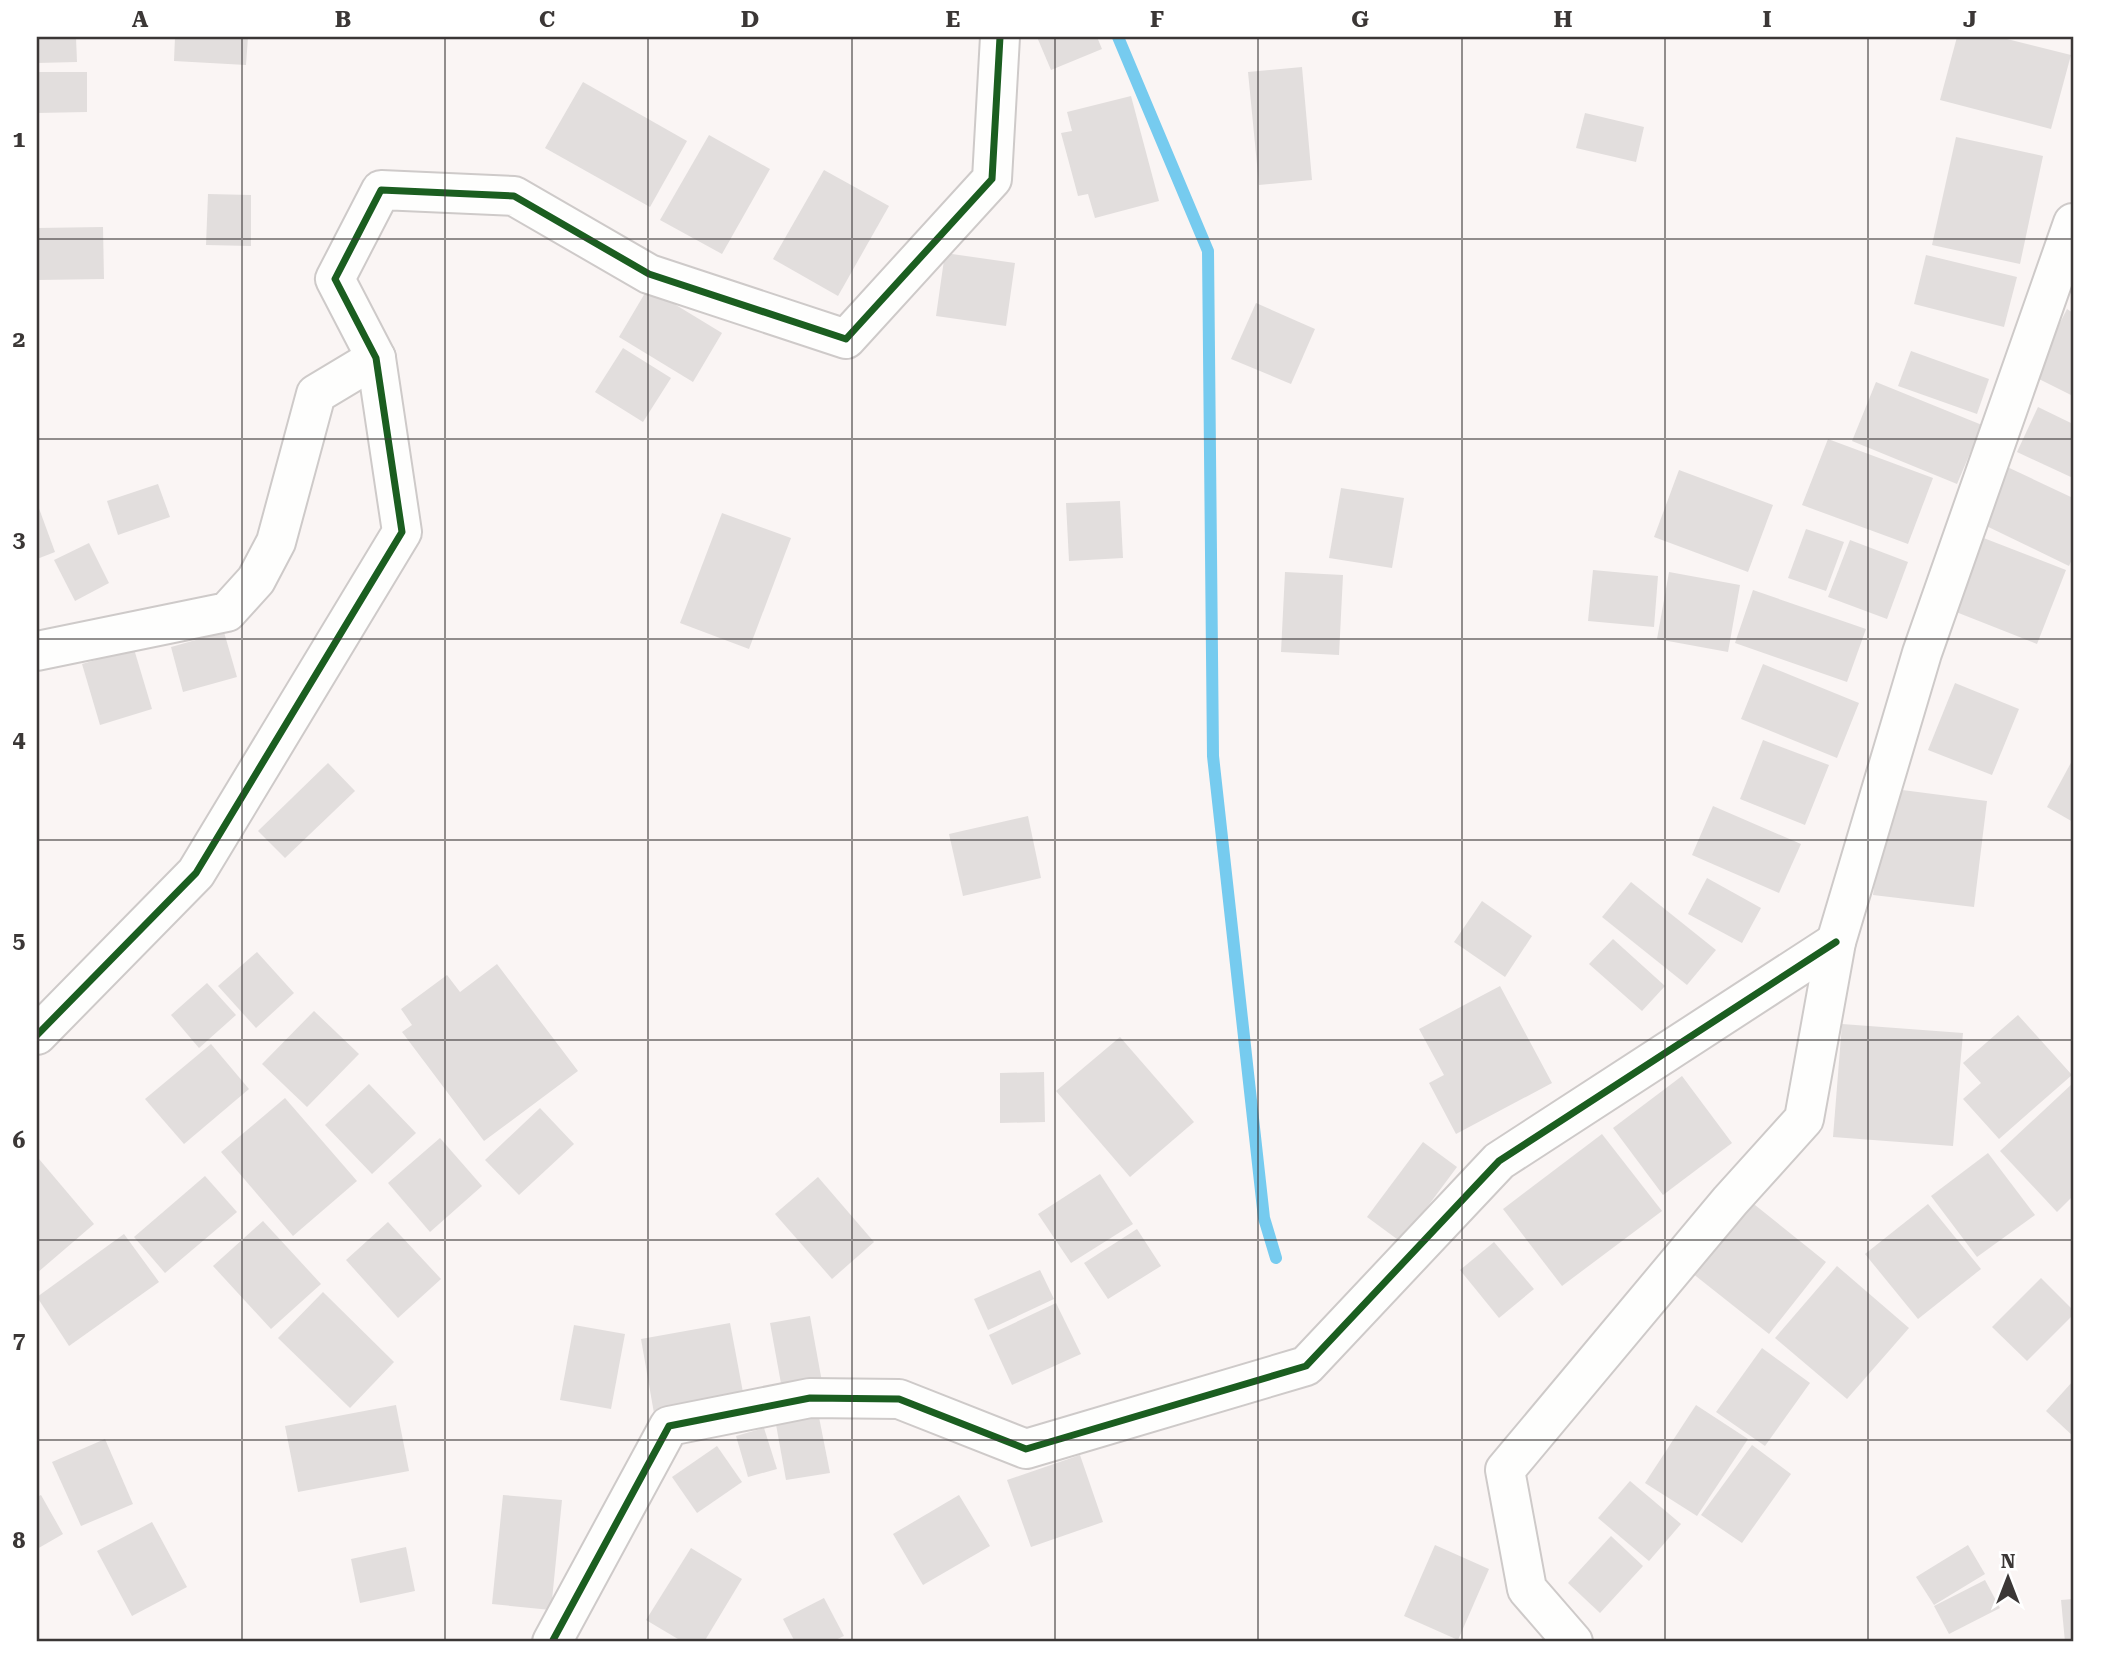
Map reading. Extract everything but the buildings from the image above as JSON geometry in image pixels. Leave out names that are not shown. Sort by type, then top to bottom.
[{"type":"street","points":[[37,1035],[196,873],[402,532],[376,358],[335,279],[381,190],[514,196],[649,274],[846,339],[992,179],[1000,37]]},
{"type":"street","points":[[1573,1642],[1527,1589],[1505,1470],[1730,1201],[1804,1119],[1836,942],[1922,653],[2073,223]]},
{"type":"street","points":[[37,651],[227,612],[256,580],[276,542],[316,394],[376,358]]},
{"type":"street","points":[[552,1642],[669,1426],[810,1398],[899,1399],[1026,1449],[1306,1366],[1499,1161],[1836,942]]},
{"type":"waterway","points":[[1118,37],[1208,251],[1213,756],[1264,1218],[1276,1258]]},
{"type":"cycle path","points":[[37,1035],[196,873],[402,532],[376,358],[335,279],[381,190],[514,196],[649,274],[846,339],[992,179],[1000,37]]},
{"type":"cycle path","points":[[552,1642],[669,1426],[810,1398],[899,1399],[1026,1449],[1306,1366],[1499,1161],[1836,942]]}]
